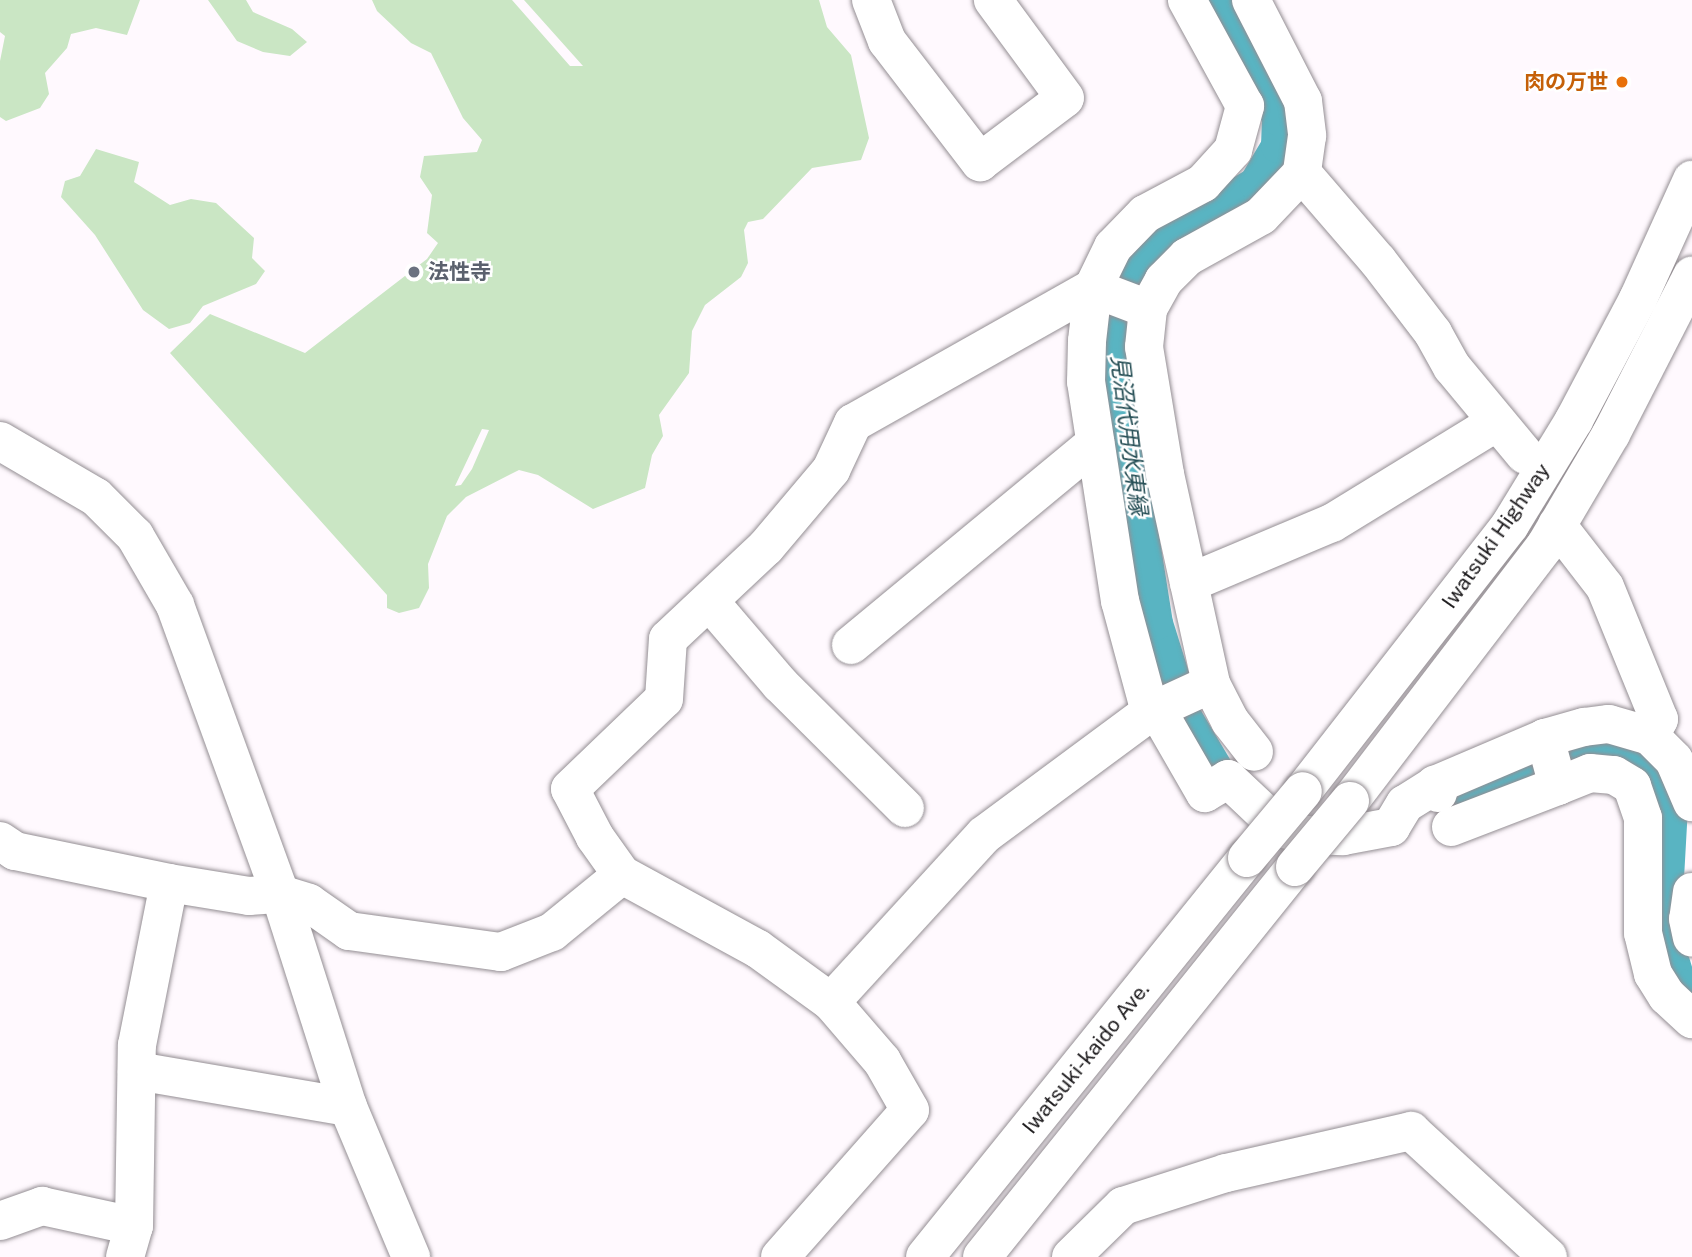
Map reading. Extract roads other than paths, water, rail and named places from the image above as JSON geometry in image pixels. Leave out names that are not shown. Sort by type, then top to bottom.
[{"type":"main road","points":[[872,0],[887,41],[980,162],[1065,99],[993,0]]},
{"type":"main road","points":[[1187,0],[1245,106],[1233,150],[1203,183],[1145,214],[1113,247],[1093,288],[1086,382],[1120,601],[1153,711],[1205,793],[1228,779],[1280,828],[1306,835],[1343,836],[1391,827],[1405,804],[1442,802],[1552,763],[1609,724],[1650,736],[1674,760],[1692,802]]},
{"type":"main road","points":[[1251,0],[1303,101],[1307,136],[1302,173],[1261,216],[1187,257],[1164,280],[1148,309],[1144,347],[1148,384],[1211,684],[1230,721],[1254,752]]},
{"type":"main road","points":[[1302,173],[1378,261],[1497,422],[1525,455]]},
{"type":"main road","name":"Iwatsuki Highway","points":[[1247,858],[1303,791],[1510,525],[1581,408],[1638,299],[1692,180]]},
{"type":"main road","name":"Iwatsuki Highway","points":[[1295,867],[1452,672],[1558,525],[1611,434],[1692,276]]},
{"type":"main road","points":[[1093,288],[1148,309]]},
{"type":"main road","points":[[780,1257],[910,1110],[882,1061],[831,1002],[758,949],[622,874],[595,837],[570,789],[664,699],[668,639],[766,547],[831,470],[853,423],[1093,288]]},
{"type":"main road","points":[[1189,583],[1332,523],[1497,422]]},
{"type":"main road","points":[[0,441],[96,497],[135,537],[175,605],[280,894],[348,1107],[411,1257]]},
{"type":"main road","points":[[851,645],[1095,443]]},
{"type":"main road","points":[[1558,525],[1605,587],[1659,719],[1650,736]]},
{"type":"main road","points":[[710,602],[780,684],[905,808]]},
{"type":"main road","points":[[831,1002],[984,835],[1153,711],[1211,684]]},
{"type":"main road","points":[[1442,802],[1552,763],[1590,773],[1614,775],[1632,786],[1643,818],[1643,933],[1653,974],[1667,996],[1692,1019]]},
{"type":"main road","points":[[0,841],[15,851],[169,883],[249,896],[280,894],[309,903],[349,931],[500,952],[552,932],[622,874]]},
{"type":"main road","name":"Iwatsuki-kaido Ave.","points":[[925,1257],[1247,858]]},
{"type":"main road","name":"Iwatsuki-kaido Ave.","points":[[982,1257],[1295,867]]},
{"type":"main road","points":[[0,1221],[41,1206],[129,1242],[138,1045],[169,883]]},
{"type":"main road","points":[[1692,892],[1688,919],[1692,938]]},
{"type":"main road","points":[[137,1070],[348,1107]]},
{"type":"main road","points":[[1072,1257],[1123,1206],[1226,1173],[1411,1131],[1548,1257]]},
{"type":"waterway","name":"見沼代用水東縁","points":[[1217,770],[1185,716],[1156,623],[1119,389],[1117,332],[1126,294],[1142,259],[1167,236],[1255,183],[1277,146],[1278,119],[1263,74],[1225,0]]},
{"type":"waterway","name":"見沼代用水東縁","points":[[1452,800],[1547,762],[1612,748],[1639,762],[1671,806],[1664,933],[1680,985],[1692,993]]},
{"type":"place","name":"肉の万世","points":[[1622,82]]},
{"type":"place","name":"法性寺","points":[[414,272]]}]
